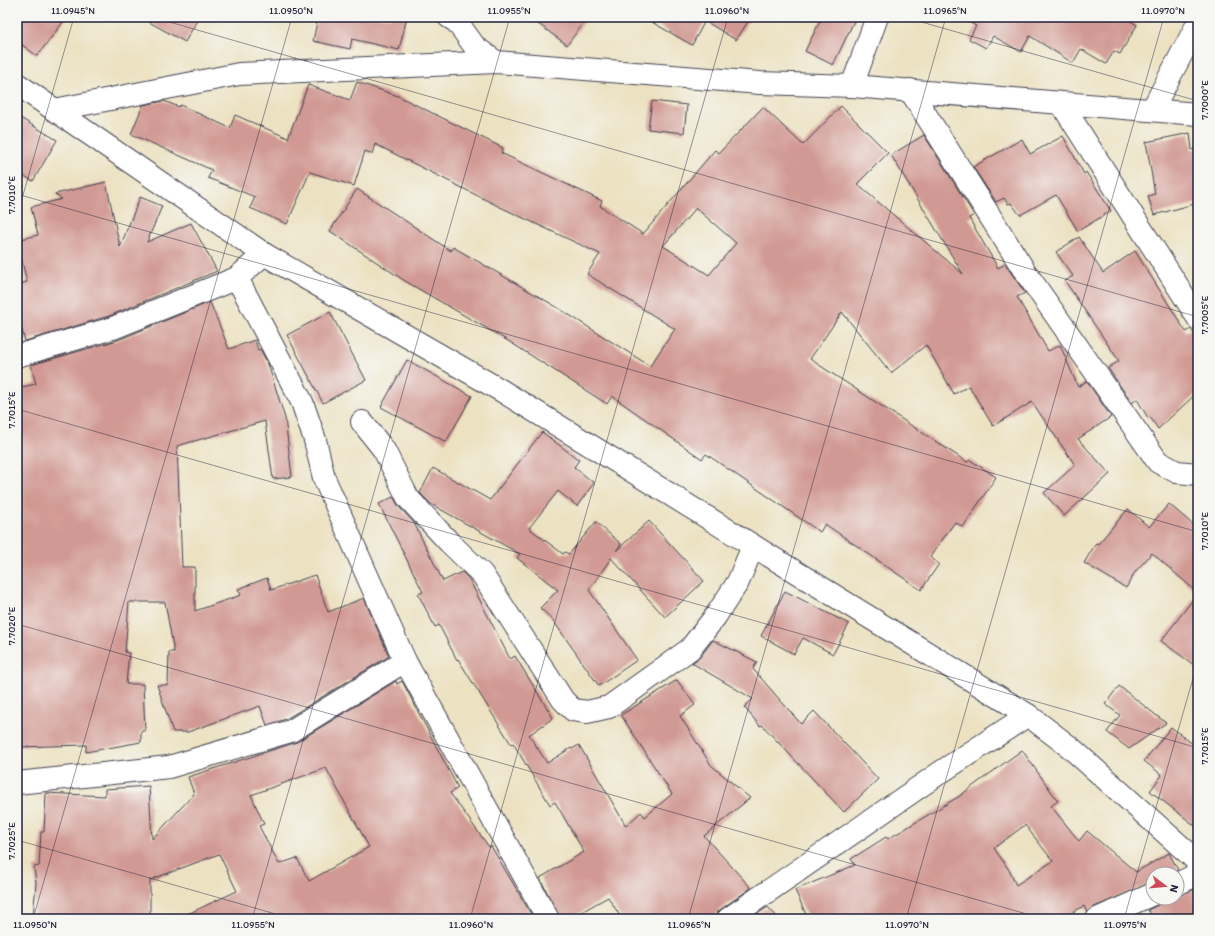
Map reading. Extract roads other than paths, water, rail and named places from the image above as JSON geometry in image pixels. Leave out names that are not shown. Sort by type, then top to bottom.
[{"type":"street","points":[[449,17],[457,22],[475,47],[496,62]]},
{"type":"street","points":[[852,86],[878,17]]},
{"type":"street","points":[[1152,110],[1198,23]]},
{"type":"street","points":[[54,110],[238,74],[496,62],[760,83],[852,86],[910,90],[1198,114]]},
{"type":"street","points":[[17,84],[264,254],[502,391],[1028,715],[1083,758],[1198,862]]},
{"type":"street","points":[[910,90],[1024,270],[1158,462],[1177,472],[1198,474]]},
{"type":"street","points":[[1061,103],[1198,318]]},
{"type":"street","points":[[17,356],[113,328],[236,278],[264,254]]},
{"type":"street","points":[[236,278],[302,402],[315,440],[324,478],[405,662],[548,919]]},
{"type":"street","points":[[362,422],[384,450],[408,498],[449,542],[482,574],[563,700],[573,710],[587,712],[609,707],[690,649],[738,582],[753,546]]},
{"type":"street","points":[[17,783],[169,767],[291,731],[405,662]]},
{"type":"street","points":[[728,919],[938,774],[1028,715]]},
{"type":"street","points":[[1185,880],[1198,874]]},
{"type":"street","points":[[1098,919],[1145,898]]}]
